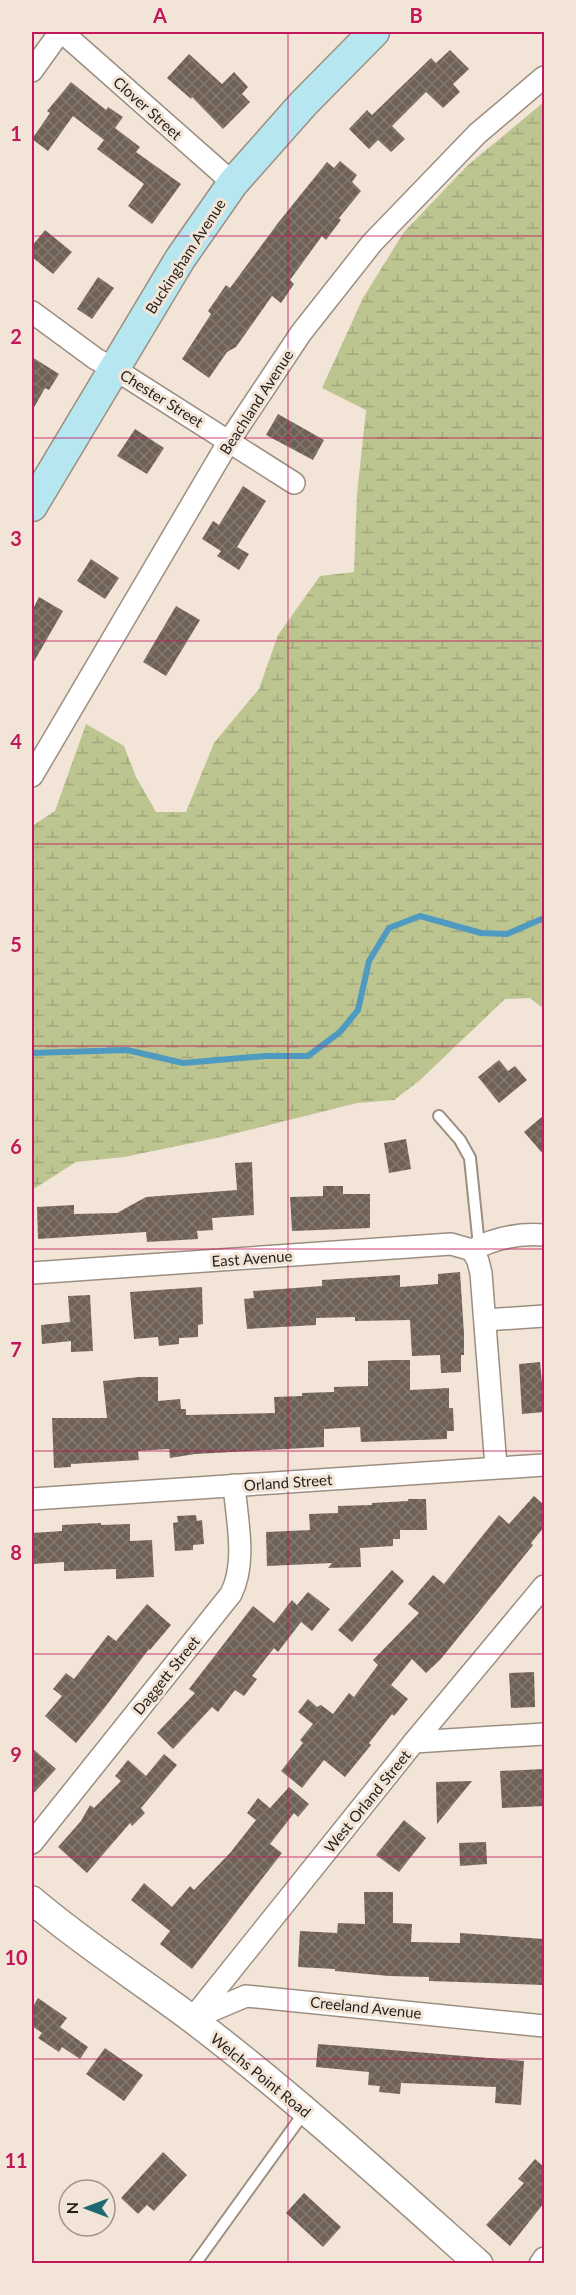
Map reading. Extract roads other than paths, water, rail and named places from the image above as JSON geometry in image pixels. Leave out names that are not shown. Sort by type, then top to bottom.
[{"type":"main road","name":"Buckingham Avenue","points":[[32,506],[180,259],[233,183],[311,96],[374,32]]},
{"type":"street","points":[[32,70],[61,32]]},
{"type":"street","name":"Clover Street","points":[[61,32],[233,183]]},
{"type":"street","name":"Beachland Avenue","points":[[32,776],[229,441],[301,333],[372,243],[477,134],[544,77]]},
{"type":"street","name":"Chester Street","points":[[32,312],[96,359],[294,483]]},
{"type":"street","points":[[496,1467],[481,1273],[476,1248],[487,1242],[506,1237],[544,1235]]},
{"type":"street","name":"East Avenue","points":[[32,1273],[451,1244],[476,1248]]},
{"type":"street","points":[[485,1320],[544,1316]]},
{"type":"street","name":"Orland Street","points":[[32,1499],[544,1465]]},
{"type":"street","name":"Daggett Street","points":[[32,1843],[231,1594],[238,1580],[240,1566],[234,1485]]},
{"type":"street","name":"West Orland Street","points":[[192,2019],[414,1742],[544,1586]]},
{"type":"street","points":[[414,1742],[544,1734]]},
{"type":"street","name":"Welchs Point Road","points":[[32,1900],[97,1951],[192,2019],[306,2110],[479,2264]]},
{"type":"street","name":"Creeland Avenue","points":[[192,2019],[246,1996],[544,2026]]},
{"type":"street","points":[[540,2264],[544,2258]]},
{"type":"lane","points":[[439,1116],[460,1140],[470,1158],[476,1248]]},
{"type":"lane","points":[[195,2264],[306,2110]]},
{"type":"waterway","points":[[32,1053],[127,1050],[183,1063],[266,1056],[308,1056],[340,1032],[358,1010],[369,961],[389,928],[420,916],[481,933],[507,934],[544,918]]}]
